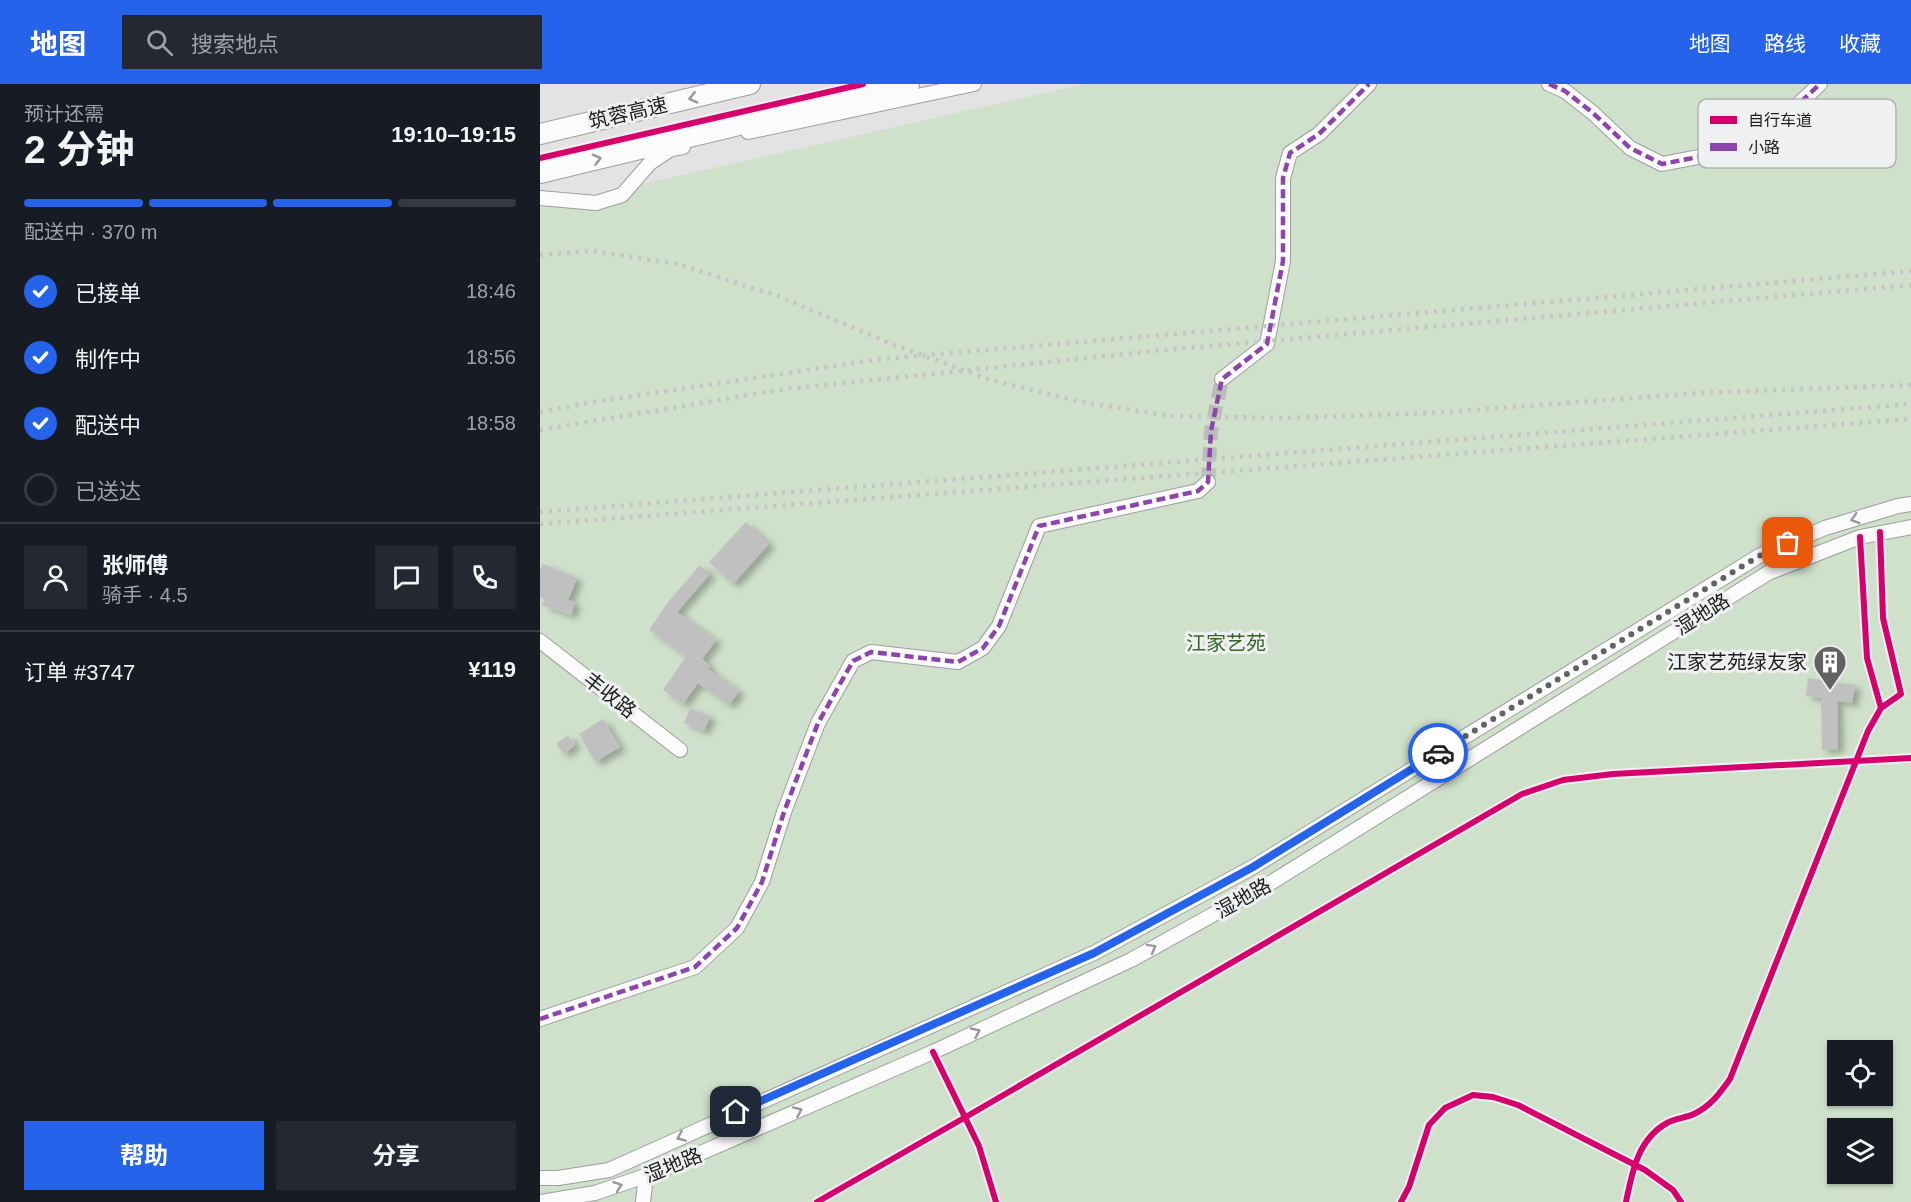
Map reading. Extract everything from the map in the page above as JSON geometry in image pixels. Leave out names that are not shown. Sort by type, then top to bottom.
[{"type":"highway","name":"筑蓉高速","points":[[540,134],[750,84]]},
{"type":"highway","name":"筑蓉高速","points":[[540,173],[909,84]]},
{"type":"street","points":[[540,198],[596,203],[622,195],[650,163],[671,149],[974,84]]},
{"type":"street","points":[[1222,379],[1267,344],[1283,261],[1283,178],[1290,153],[1319,134],[1368,84]]},
{"type":"street","points":[[1549,84],[1565,91],[1593,113],[1630,148],[1662,164],[1698,157]]},
{"type":"street","points":[[1804,99],[1820,84]]},
{"type":"street","points":[[540,1019],[695,967],[737,928],[762,882],[784,812],[818,723],[853,661],[870,652],[958,662],[983,648],[999,626],[1039,526],[1198,491],[1208,482]]},
{"type":"street","name":"湿地路","points":[[540,1178],[558,1178],[609,1170],[1094,953],[1253,867],[1759,556],[1825,528],[1911,504]]},
{"type":"street","name":"湿地路","points":[[540,1202],[595,1194],[646,1176],[933,1052],[1131,960],[1272,882],[1768,573],[1860,537],[1911,527]]},
{"type":"street","name":"丰收路","points":[[540,641],[680,750]]},
{"type":"street","points":[[643,1202],[646,1176]]},
{"type":"green space","name":"江家艺苑","points":[[1085,84],[1911,84],[1911,1202],[540,1202],[540,207]]},
{"type":"building","points":[[746,522],[769,544],[733,584],[709,562]]},
{"type":"building","points":[[543,564],[577,578],[568,600],[575,602],[571,615],[542,605],[545,599],[540,597],[540,570]]},
{"type":"building","points":[[700,565],[710,574],[677,612],[716,640],[702,659],[710,666],[708,669],[739,691],[729,705],[698,683],[683,704],[663,690],[686,656],[649,630],[668,602]]},
{"type":"building","points":[[1808,678],[1855,685],[1852,703],[1837,701],[1838,749],[1822,750],[1821,698],[1806,696]]},
{"type":"building","points":[[690,708],[710,716],[704,731],[684,723]]},
{"type":"building","points":[[603,719],[620,747],[595,762],[579,734]]},
{"type":"building","points":[[568,735],[575,745],[564,754],[556,744]]},
{"type":"tunnel","points":[[1208,482],[1211,431],[1222,379]]},
{"type":"railway","points":[[540,255],[592,251],[677,264],[778,296],[889,343],[988,379],[1081,402],[1171,416],[1282,418],[1432,413],[1700,393],[1911,385]]},
{"type":"railway","points":[[540,412],[881,359],[1911,271]]},
{"type":"railway","points":[[540,430],[785,389],[1164,350],[1911,285]]},
{"type":"railway","points":[[540,512],[1911,404]]},
{"type":"railway","points":[[540,524],[1911,419]]},
{"type":"marked path","points":[[540,1019],[695,967],[737,928],[762,882],[784,812],[818,723],[853,661],[871,652],[958,662],[983,648],[999,626],[1039,526],[1198,491],[1208,482],[1211,431],[1222,379],[1267,344],[1283,261],[1283,178],[1290,153],[1319,134],[1369,84]]},
{"type":"marked path","points":[[1549,84],[1565,91],[1593,113],[1630,148],[1662,164],[1698,157]]},
{"type":"marked path","points":[[1804,99],[1820,84]]},
{"type":"cycle path","points":[[540,158],[863,84]]},
{"type":"cycle path","points":[[1626,1202],[1634,1168],[1649,1138],[1667,1123],[1700,1111],[1719,1094],[1730,1079],[1868,731],[1881,708],[1901,694],[1883,618],[1880,532]]},
{"type":"cycle path","points":[[1860,537],[1867,658],[1881,708]]},
{"type":"cycle path","points":[[817,1202],[1522,794],[1563,780],[1613,774],[1911,758]]},
{"type":"cycle path","points":[[933,1052],[979,1146],[996,1202]]},
{"type":"cycle path","points":[[1401,1202],[1409,1187],[1429,1125],[1445,1108],[1473,1095],[1493,1097],[1518,1105],[1645,1170],[1673,1190],[1681,1202]]},
{"type":"way so far","points":[[1438,753],[1759,556],[1788,543]]},
{"type":"place","name":"江家艺苑绿友家","points":[[1830,691]]},
{"type":"route","points":[[736,1112],[1094,953],[1253,867],[1438,753]]}]
